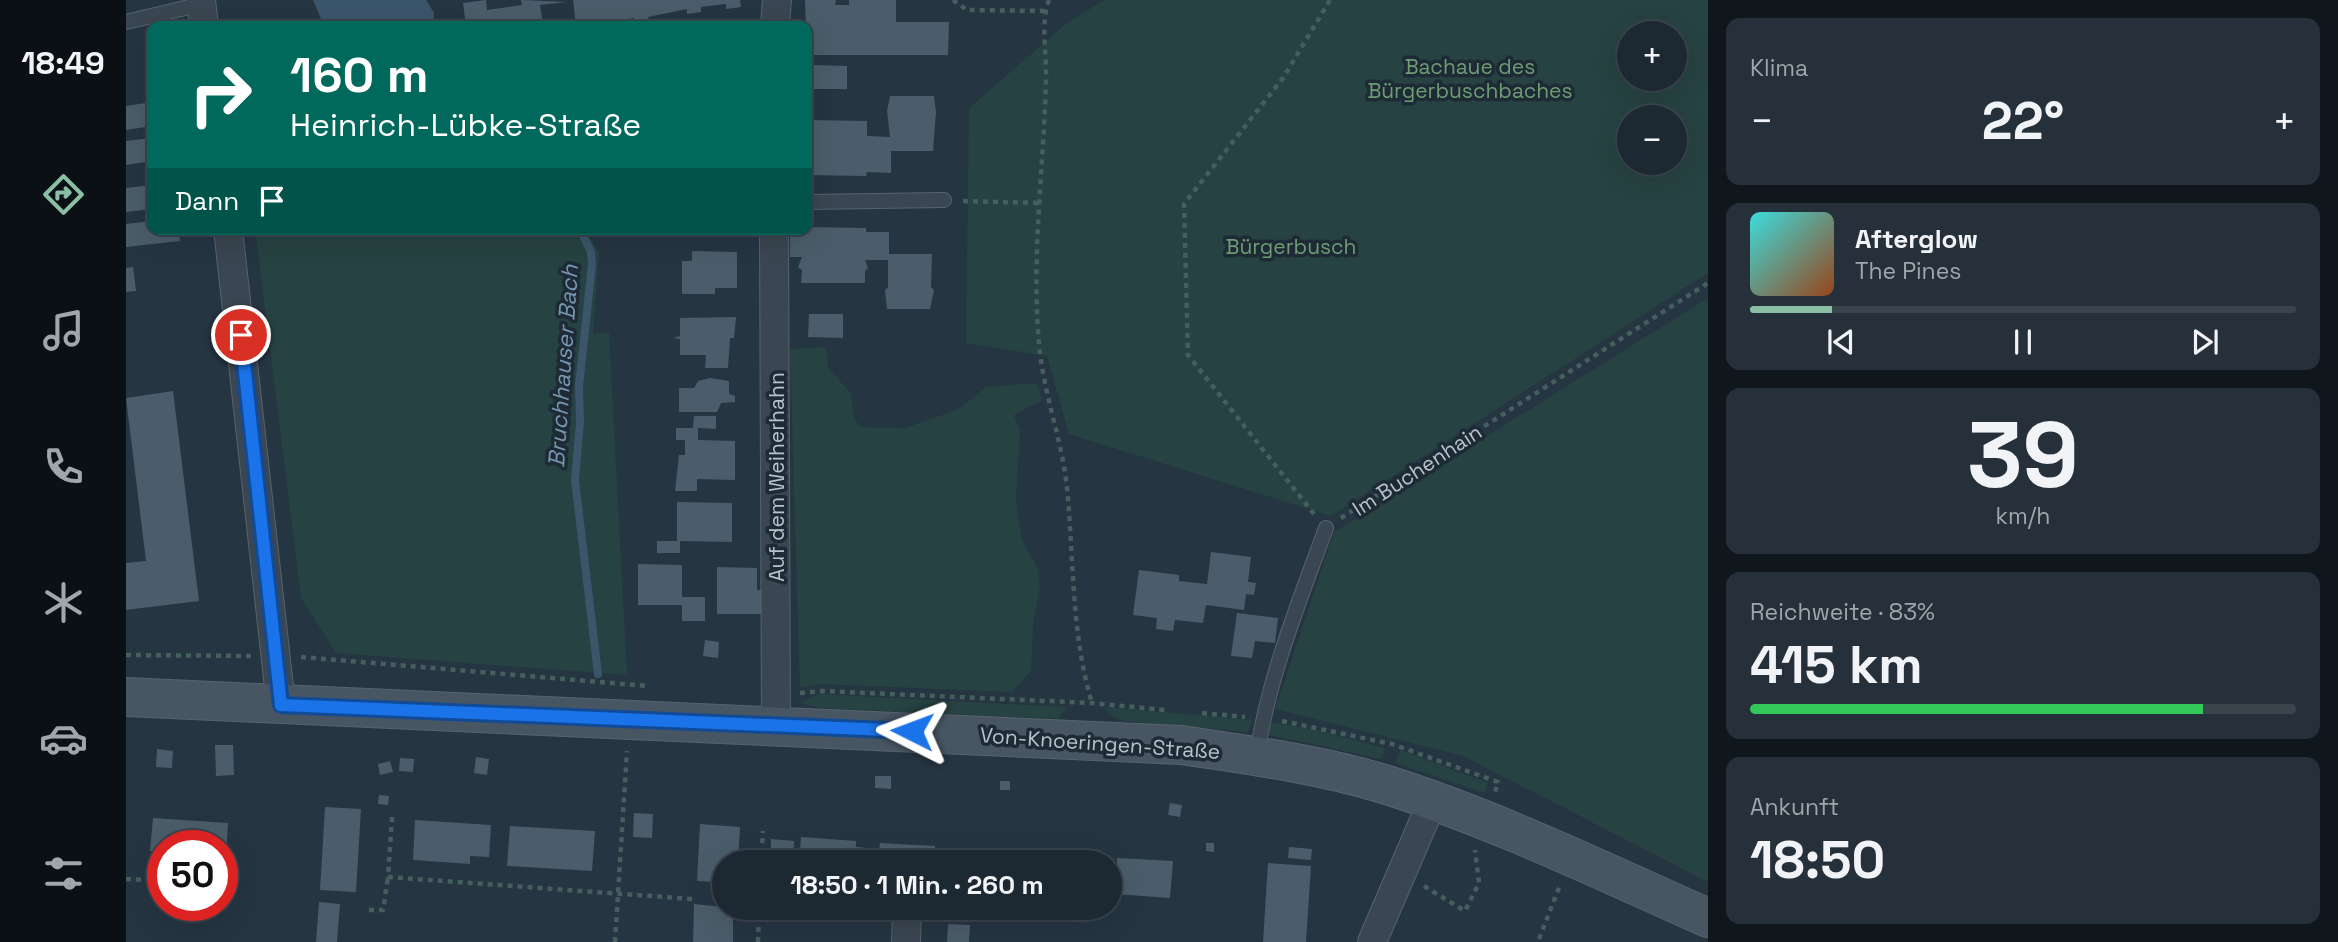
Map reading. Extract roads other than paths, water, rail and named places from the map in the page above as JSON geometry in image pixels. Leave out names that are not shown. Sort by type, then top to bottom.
[{"type":"main road","name":"Von-Knoeringen-Straße","points":[[126,697],[1102,739],[1181,745],[1256,756],[1373,782],[1433,800],[1477,842],[1708,918]]},
{"type":"street","points":[[775,21],[777,0]]},
{"type":"street","points":[[229,235],[281,705]]},
{"type":"street","name":"Auf dem Weiherhahn","points":[[774,235],[776,725]]},
{"type":"street","points":[[1372,942],[1433,800]]},
{"type":"street","points":[[906,942],[907,920]]},
{"type":"lane","points":[[126,22],[203,10]]},
{"type":"lane","points":[[812,202],[944,200]]},
{"type":"lane","points":[[1256,756],[1262,719],[1287,633],[1326,528]]},
{"type":"water","points":[[313,0],[426,0],[434,13],[433,21],[322,21]]},
{"type":"waterway","name":"Bruchhauser Bach","points":[[583,235],[591,252],[592,264],[579,386],[580,422],[575,480],[598,674]]},
{"type":"park label","name":"Bachaue des Bürgerbuschbaches","points":[[1470,78]]},
{"type":"park label","name":"Bürgerbusch","points":[[1291,246]]}]
